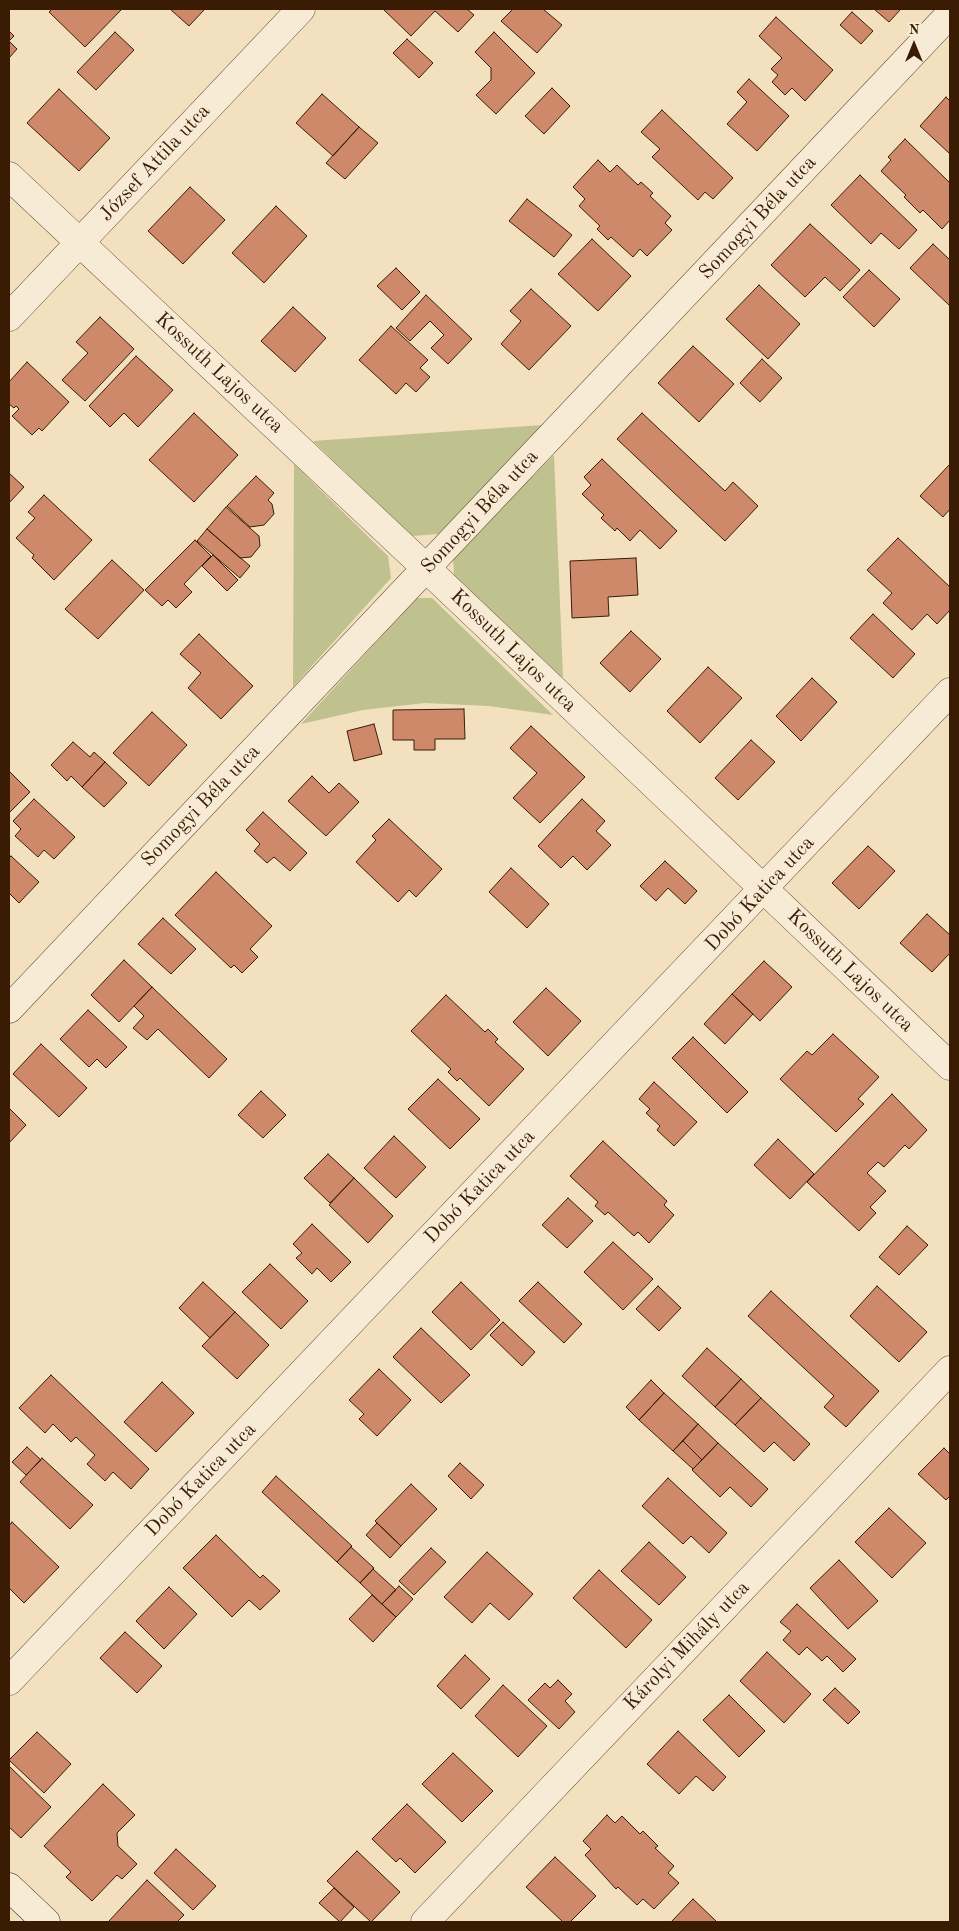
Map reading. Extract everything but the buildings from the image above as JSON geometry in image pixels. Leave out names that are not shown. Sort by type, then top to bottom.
[{"type":"street","name":"József Attila utca","points":[[9,317],[301,9]]},
{"type":"street","name":"Somogyi Béla utca","points":[[9,1009],[950,14]]},
{"type":"street","name":"Kossuth Lajos utca","points":[[9,176],[427,569],[950,1066]]},
{"type":"street","name":"Dobó Katica utca","points":[[9,1681],[764,890],[950,692]]},
{"type":"street","name":"Károlyi Mihály utca","points":[[425,1922],[950,1370]]},
{"type":"street","points":[[9,1887],[46,1922]]},
{"type":"green space","points":[[543,425],[439,534],[412,536],[313,441]]},
{"type":"green space","points":[[554,455],[563,678],[454,576],[453,556]]},
{"type":"green space","points":[[294,464],[388,556],[391,578],[293,687]]},
{"type":"green space","points":[[417,598],[432,598],[553,715],[489,706],[425,703],[363,710],[301,724]]}]
